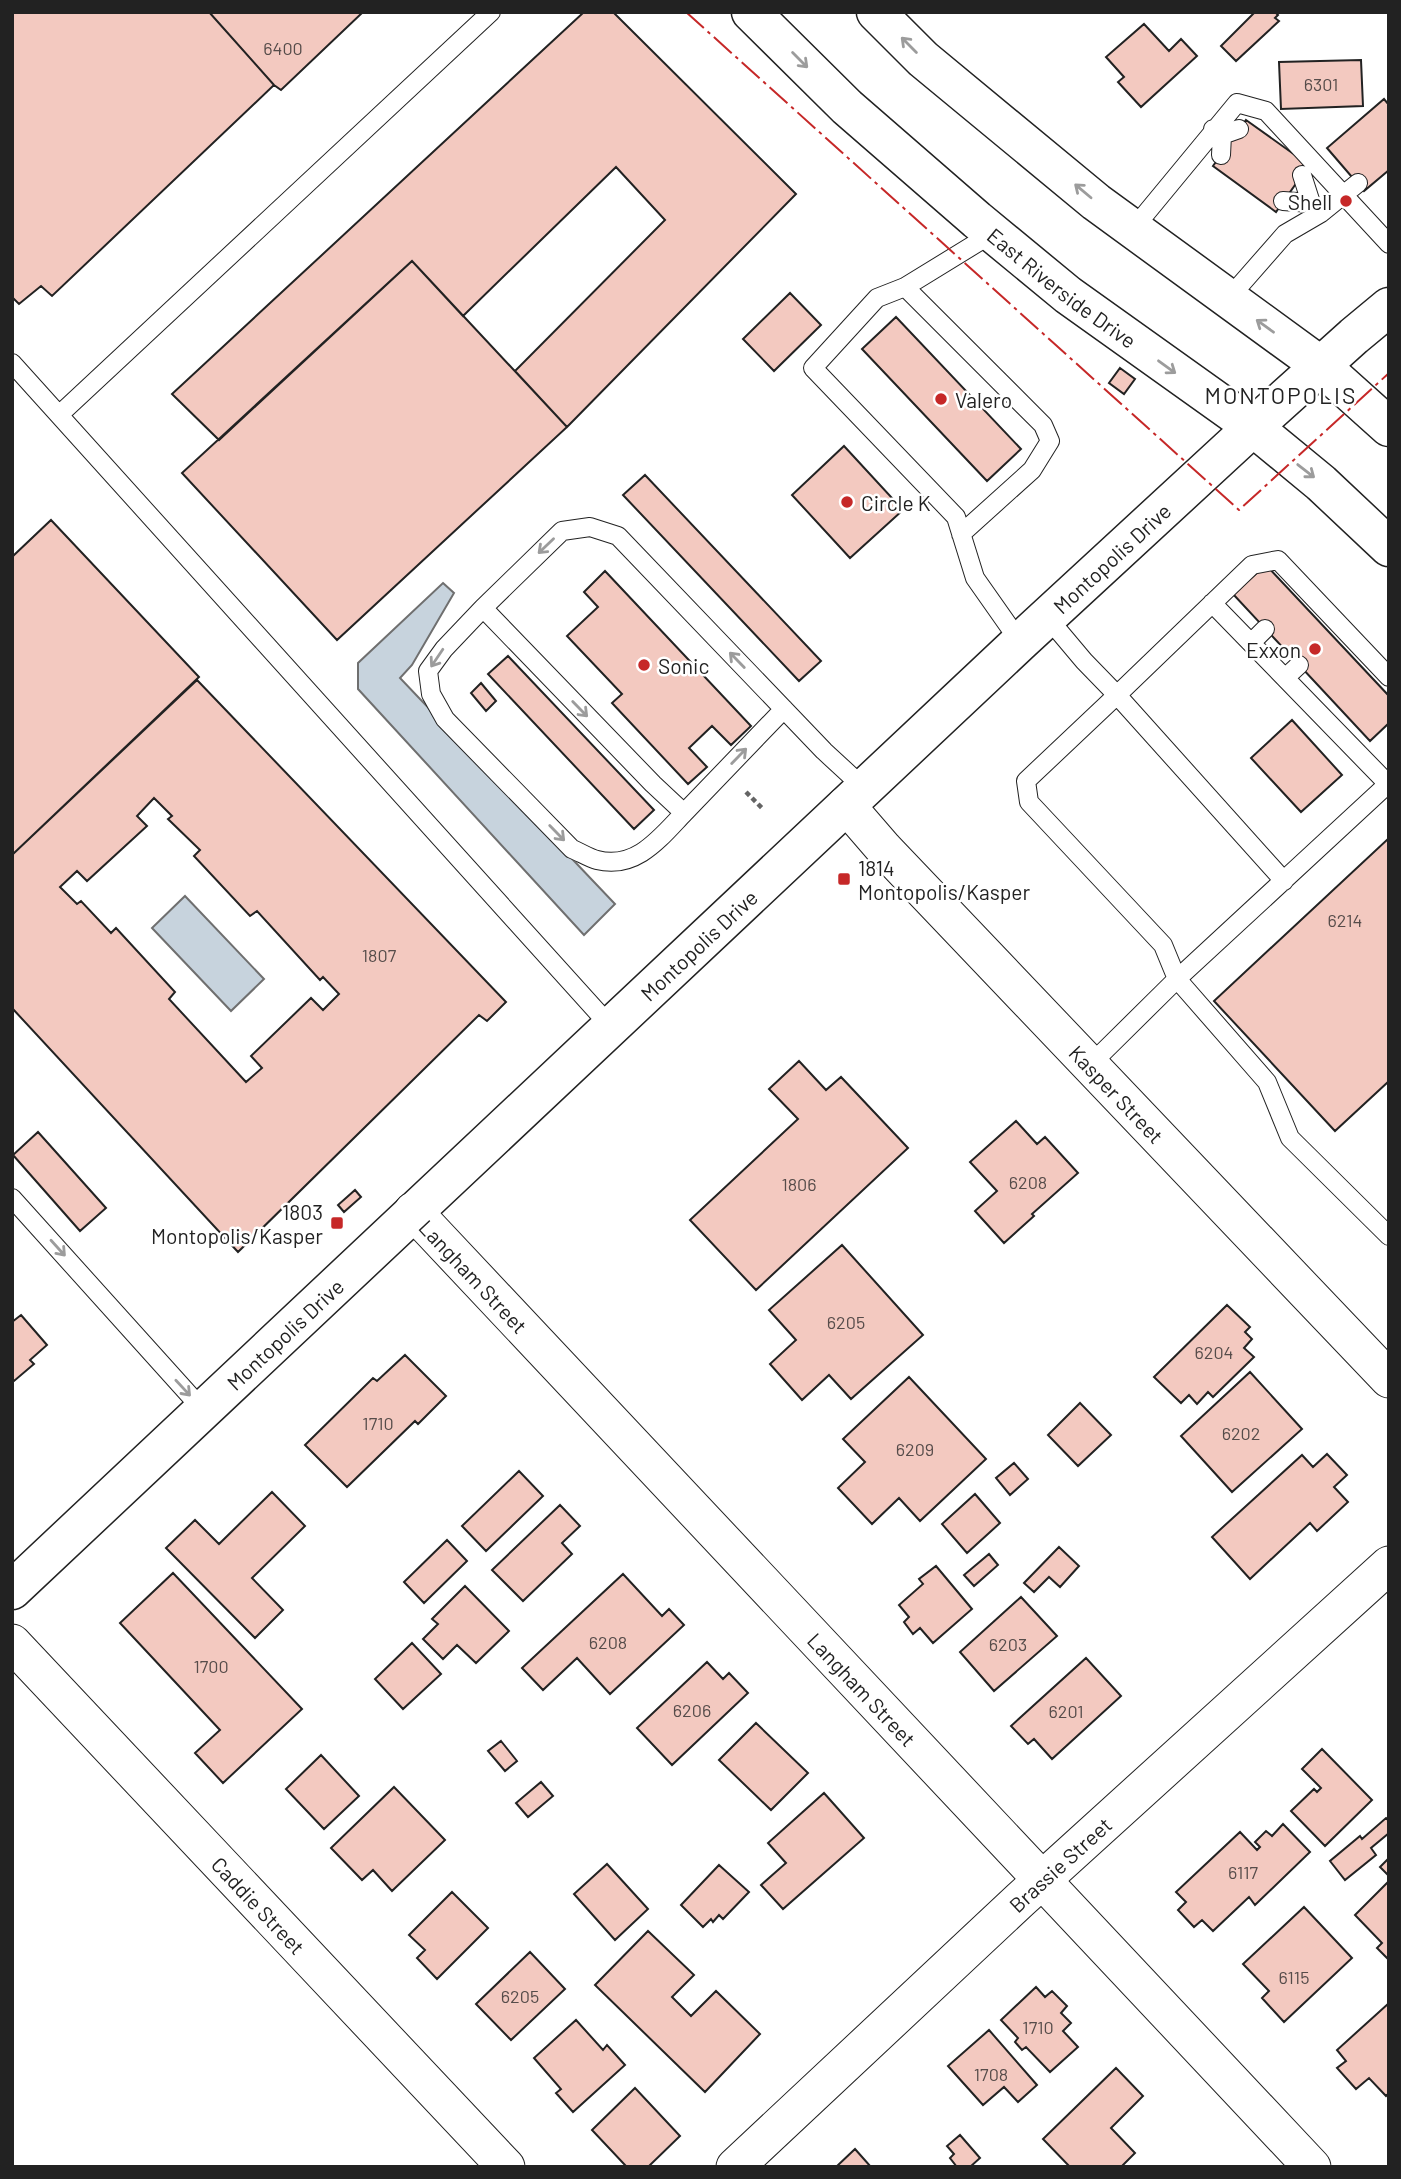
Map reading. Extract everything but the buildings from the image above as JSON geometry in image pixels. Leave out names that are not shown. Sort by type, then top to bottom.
[{"type":"main road","name":"East Riverside Drive","points":[[751,12],[846,107],[993,233],[1069,295],[1253,428],[1321,483],[1389,547]]},
{"type":"main road","points":[[876,12],[923,59],[1096,202],[1321,366],[1389,427]]},
{"type":"main road","name":"Montopolis Drive","points":[[12,1590],[1020,642],[1389,307]]},
{"type":"street","name":"Kasper Street","points":[[855,797],[884,849],[1389,1378]]},
{"type":"street","name":"Langham Street","points":[[413,1211],[1312,2167]]},
{"type":"street","name":"Brassie Street","points":[[735,2167],[1389,1565]]},
{"type":"street","name":"Caddie Street","points":[[12,1643],[506,2167]]},
{"type":"lane","points":[[59,415],[491,12]]},
{"type":"lane","points":[[1221,155],[1225,131],[1237,103],[1266,111],[1322,172],[1351,189],[1389,244]]},
{"type":"lane","points":[[1133,229],[1225,131]]},
{"type":"lane","points":[[1322,172],[1336,158]]},
{"type":"lane","points":[[1302,175],[1316,208]]},
{"type":"lane","points":[[1228,299],[1285,234],[1316,208],[1351,189]]},
{"type":"lane","points":[[1283,201],[1316,208]]},
{"type":"lane","points":[[993,233],[905,287],[877,298],[813,368],[956,517],[975,578],[1020,642]]},
{"type":"lane","points":[[905,287],[1043,425],[1050,441],[1032,470],[961,534]]},
{"type":"lane","points":[[12,363],[611,1027]]},
{"type":"lane","points":[[784,709],[643,854],[621,862],[598,860],[572,849],[445,719],[431,694],[428,671],[444,649],[562,531],[590,527],[618,537],[784,709],[824,751],[855,797]]},
{"type":"lane","points":[[1381,674],[1301,593],[1278,560],[1252,565],[1026,781],[1029,802],[1163,945],[1177,979],[1267,1083],[1290,1138],[1389,1236]]},
{"type":"lane","points":[[1090,1065],[1177,979],[1388,783],[1334,714],[1285,678],[1212,603]]},
{"type":"lane","points":[[484,608],[684,814]]},
{"type":"lane","points":[[1047,617],[1283,881]]},
{"type":"lane","points":[[1251,643],[1265,629]]},
{"type":"lane","points":[[1285,678],[1299,665]]},
{"type":"lane","points":[[12,1198],[203,1410]]},
{"type":"path","points":[[740,786],[763,808]]},
{"type":"shaded area","points":[[443,583],[454,593],[412,665],[400,678],[615,904],[584,935],[358,689],[358,663]]},
{"type":"shaded area","points":[[185,896],[264,979],[231,1011],[152,928]]},
{"type":"power","points":[[686,12],[1239,510],[1389,373]]},
{"type":"place","name":"Shell","points":[[1346,201]]},
{"type":"place","name":"Valero","points":[[941,399]]},
{"type":"place","name":"Circle K","points":[[847,502]]},
{"type":"place","name":"Exxon","points":[[1315,649]]},
{"type":"place","name":"Sonic","points":[[644,665]]},
{"type":"place","name":"1814 Montopolis/Kasper","points":[[844,879]]},
{"type":"place","name":"1803 Montopolis/Kasper","points":[[337,1223]]},
{"type":"district","name":"MONTOPOLIS","points":[[1281,395]]}]
